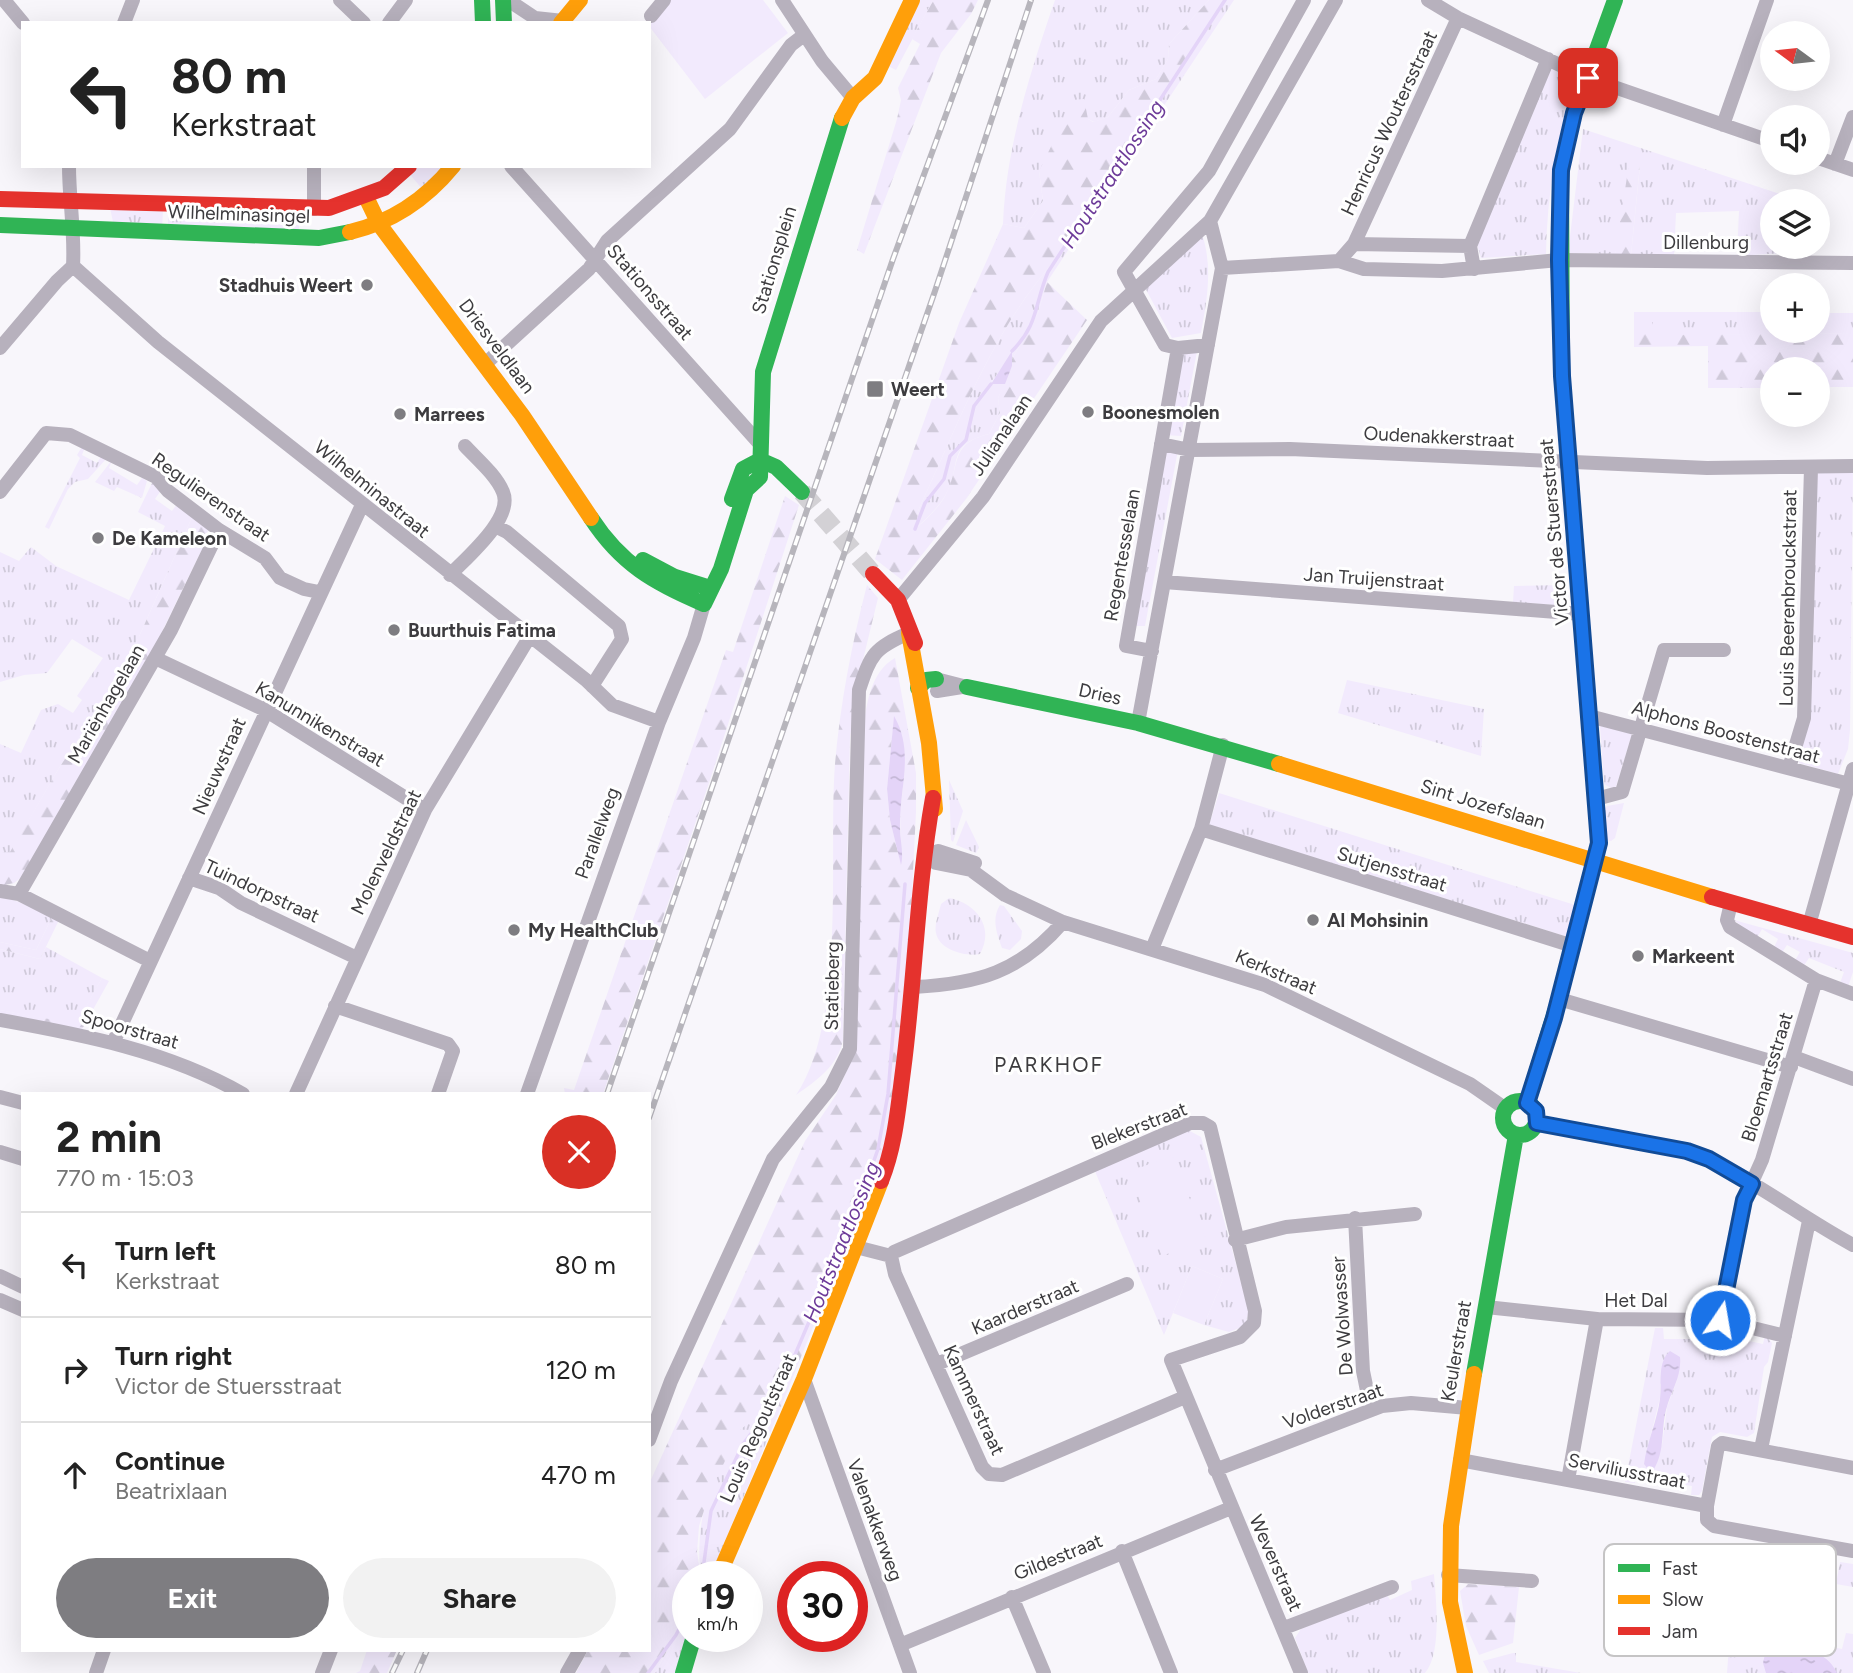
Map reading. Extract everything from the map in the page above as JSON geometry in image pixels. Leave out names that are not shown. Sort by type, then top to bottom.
[{"type":"street","points":[[125,21],[132,0]]},
{"type":"street","points":[[340,0],[362,21]]},
{"type":"street","points":[[390,21],[406,0]]},
{"type":"street","points":[[482,0],[483,21]]},
{"type":"street","points":[[504,21],[505,0],[535,18],[555,21]]},
{"type":"street","points":[[563,21],[580,0]]},
{"type":"street","points":[[651,16],[664,0]]},
{"type":"street","points":[[782,0],[804,35],[853,98]]},
{"type":"street","name":"Stationsplein","points":[[760,452],[765,363],[840,123],[853,98],[869,86],[912,0]]},
{"type":"street","points":[[1208,345],[1178,348],[1165,345],[1124,272],[1209,171],[1304,0]]},
{"type":"street","name":"Julianalaan","points":[[898,600],[983,497],[1101,321],[1210,221],[1336,0]]},
{"type":"street","points":[[1428,0],[1458,18],[1588,78],[1760,138]]},
{"type":"street","name":"Victor de Stuersstraat","points":[[1527,1103],[1559,999],[1597,861],[1599,843],[1562,376],[1559,260],[1561,170],[1574,113],[1615,0]]},
{"type":"street","points":[[1723,125],[1768,0]]},
{"type":"street","points":[[5,6],[21,21]]},
{"type":"street","name":"Henricus Woutersstraat","points":[[1339,261],[1354,244],[1458,18]]},
{"type":"street","points":[[485,363],[589,269],[607,242],[730,129],[791,44],[804,35]]},
{"type":"street","points":[[1474,269],[1469,246],[1548,59]]},
{"type":"street","points":[[1835,164],[1853,117]]},
{"type":"street","points":[[1830,162],[1853,170]]},
{"type":"street","points":[[0,348],[57,281],[74,266],[75,230],[69,201],[69,168]]},
{"type":"street","points":[[308,168],[314,185]]},
{"type":"street","points":[[314,168],[314,208]]},
{"type":"street","name":"Wilhelminasingel","points":[[0,199],[329,208],[366,197],[384,188],[407,168]]},
{"type":"street","name":"Wilhelminasingel","points":[[0,225],[319,238],[339,236],[379,224],[417,204],[443,180],[452,168]]},
{"type":"street","name":"Stationsstraat","points":[[513,168],[595,258],[760,452]]},
{"type":"street","name":"Driesveldlaan","points":[[366,197],[379,224],[485,363],[610,547],[640,573],[661,586],[707,596]]},
{"type":"street","points":[[1138,723],[1222,268],[1210,221]]},
{"type":"street","points":[[1354,244],[1469,246]]},
{"type":"street","name":"Dillenburg","points":[[1222,268],[1339,261],[1364,269],[1442,271],[1559,260],[1853,263]]},
{"type":"street","name":"Wilhelminastraat","points":[[74,266],[158,342],[530,636],[612,705],[659,722]]},
{"type":"street","name":"Regentesselaan","points":[[1152,651],[1126,646],[1178,348]]},
{"type":"street","name":"Regulierenstraat","points":[[2,485],[46,433],[71,435],[156,477],[168,491],[219,530],[265,558],[280,578],[304,589],[319,592]]},
{"type":"street","points":[[1161,444],[1190,450]]},
{"type":"street","points":[[450,575],[503,515],[503,492],[465,446]]},
{"type":"street","name":"Oudenakkerstraat","points":[[1190,450],[1290,449],[1570,462],[1811,468],[1853,466]]},
{"type":"street","points":[[760,452],[760,477],[790,480]]},
{"type":"street","points":[[760,452],[802,492]]},
{"type":"street","name":"Parallelweg","points":[[707,596],[711,559],[738,480],[760,452]]},
{"type":"street","name":"Louis Beerenbrouckstraat","points":[[1789,768],[1804,718],[1811,468]]},
{"type":"street","name":"Parallelweg","points":[[528,1092],[659,722],[694,638],[707,596],[721,569],[746,490],[760,477]]},
{"type":"street","name":"Nieuwstraat","points":[[113,1043],[319,592],[362,505]]},
{"type":"street","points":[[495,526],[508,532],[619,625],[622,639],[592,686]]},
{"type":"street","name":"Mariënhagelaan","points":[[19,894],[155,658],[219,530]]},
{"type":"street","name":"Louis Regoutstraat","points":[[725,1561],[804,1379],[885,1174],[897,1131],[920,930],[933,856],[929,686],[898,600],[873,574]]},
{"type":"street","name":"Jan Truijenstraat","points":[[1164,582],[1581,614]]},
{"type":"street","name":"Statieberg","points":[[651,1435],[671,1381],[773,1159],[831,1087],[850,1049],[859,690],[869,660],[877,649],[909,633]]},
{"type":"street","name":"Molenveldstraat","points":[[297,1092],[425,810],[530,636]]},
{"type":"street","points":[[1596,799],[1622,792],[1664,650],[1724,650]]},
{"type":"street","name":"Kanunnikenstraat","points":[[155,658],[265,710],[425,810]]},
{"type":"street","name":"Dries","points":[[929,686],[967,687],[1138,723],[1223,746]]},
{"type":"street","name":"Alphons Boostenstraat","points":[[1589,716],[1851,785]]},
{"type":"street","points":[[1152,949],[1200,829],[1223,746]]},
{"type":"street","name":"Sint Jozefslaan","points":[[1223,746],[1731,903],[1853,937]]},
{"type":"street","points":[[1809,925],[1851,785],[1853,769]]},
{"type":"street","name":"Sutjensstraat","points":[[1200,829],[1573,946]]},
{"type":"street","name":"Kerkstraat","points":[[933,856],[971,870],[1005,895],[1063,922],[1265,985],[1470,1084],[1506,1109]]},
{"type":"street","name":"Tuindorpstraat","points":[[189,878],[219,888],[241,903],[357,958]]},
{"type":"street","points":[[0,891],[19,894],[150,961]]},
{"type":"street","points":[[1731,903],[1727,920],[1730,927],[1816,981],[1853,994]]},
{"type":"street","points":[[914,987],[953,985],[1005,970],[1042,946],[1063,922]]},
{"type":"street","name":"Bloemartsstraat","points":[[1720,1320],[1744,1200],[1752,1184],[1816,981]]},
{"type":"street","points":[[1559,999],[1853,1079]]},
{"type":"street","points":[[335,1006],[448,1044],[453,1051],[439,1092]]},
{"type":"street","name":"Spoorstraat","points":[[0,1020],[113,1043],[189,1066],[239,1092]]},
{"type":"street","points":[[0,1097],[21,1102]]},
{"type":"street","points":[[1514,1102],[1527,1103],[1536,1111],[1537,1123],[1531,1132],[1516,1135],[1504,1125],[1506,1109],[1514,1102]]},
{"type":"street","name":"Blekerstraat","points":[[891,1256],[894,1252],[1190,1123],[1203,1123],[1210,1127],[1235,1240],[1255,1311],[1254,1323],[1240,1337],[1171,1360]]},
{"type":"street","points":[[1537,1123],[1687,1151],[1709,1159],[1809,1221],[1853,1244]]},
{"type":"street","name":"Keulerstraat","points":[[1451,1673],[1453,1629],[1448,1575],[1451,1526],[1468,1408],[1516,1135]]},
{"type":"street","points":[[0,1152],[21,1158]]},
{"type":"street","points":[[1235,1240],[1286,1227],[1415,1214]]},
{"type":"street","name":"De Wolwasser","points":[[1355,1218],[1363,1371],[1371,1410]]},
{"type":"street","points":[[1761,1449],[1809,1221]]},
{"type":"street","points":[[856,1247],[891,1256]]},
{"type":"street","name":"Kammerstraat","points":[[891,1256],[895,1274],[982,1467],[989,1474],[1002,1475],[1185,1397]]},
{"type":"street","points":[[0,1276],[21,1286]]},
{"type":"street","name":"Kaarderstraat","points":[[937,1364],[1127,1284]]},
{"type":"street","points":[[0,1300],[21,1309]]},
{"type":"street","name":"Het Dal","points":[[1486,1307],[1597,1320],[1720,1320],[1785,1336]]},
{"type":"street","points":[[1568,1480],[1597,1320]]},
{"type":"street","name":"Weverstraat","points":[[1171,1360],[1301,1673]]},
{"type":"street","name":"Valenakkerweg","points":[[804,1379],[910,1673]]},
{"type":"street","name":"Volderstraat","points":[[1215,1470],[1371,1410],[1411,1403],[1468,1408]]},
{"type":"street","points":[[1707,1506],[1718,1446],[1721,1443],[1853,1468]]},
{"type":"street","name":"Serviliusstraat","points":[[1460,1461],[1707,1506],[1707,1520],[1714,1526],[1814,1544]]},
{"type":"street","name":"Gildestraat","points":[[900,1645],[1231,1508]]},
{"type":"street","points":[[1122,1551],[1171,1673]]},
{"type":"street","points":[[1448,1575],[1532,1581]]},
{"type":"street","points":[[1284,1628],[1392,1587]]},
{"type":"street","points":[[1012,1597],[1044,1673]]},
{"type":"street","name":"Keulerstraat","points":[[1453,1629],[1465,1673]]},
{"type":"street","points":[[96,1673],[103,1652]]},
{"type":"street","points":[[322,1673],[330,1652]]},
{"type":"street","points":[[567,1673],[579,1652]]},
{"type":"street","points":[[683,1673],[689,1652]]},
{"type":"green space","points":[[668,0],[763,0],[788,33],[705,99],[651,29],[651,23]]},
{"type":"green space","points":[[919,0],[933,0],[896,70],[888,66]]},
{"type":"green space","points":[[933,0],[978,0],[971,14],[941,53],[864,254],[857,250],[897,119],[901,100],[898,88],[920,44],[912,39]]},
{"type":"green space","points":[[1055,0],[1209,0],[1169,44],[1168,59],[1156,79],[1129,90],[1108,117],[1094,122],[1088,119],[1039,171],[1043,201],[1024,228],[1003,224],[1005,195],[1014,139],[1028,83]]},
{"type":"green space","points":[[1209,0],[1225,0],[1057,258],[1013,316],[995,347],[962,412],[918,511],[916,528],[932,514],[945,496],[961,450],[976,438],[989,434],[1000,413],[998,398],[1012,366],[1012,359],[1038,313],[1047,282],[1087,320],[966,499],[902,580],[875,559],[959,323],[1003,224],[1024,228],[1043,201],[1039,171],[1074,100],[1084,99],[1088,119],[1093,122],[1108,117],[1129,90],[1156,79],[1168,59],[1169,44]]},
{"type":"green space","points":[[1225,0],[1234,0],[1047,282],[1038,313],[1012,359],[1012,353],[991,383],[1005,384],[998,398],[1000,413],[989,434],[966,444],[960,451],[945,496],[915,529],[918,511],[962,412],[1013,316],[1057,258]]},
{"type":"green space","points":[[1551,69],[1574,79],[1554,166],[1546,254],[1481,258],[1476,241]]},
{"type":"green space","points":[[1583,129],[1765,189],[1760,189],[1760,255],[1737,256],[1739,211],[1676,213],[1674,256],[1631,255],[1640,165],[1615,254],[1568,253]]},
{"type":"green space","points":[[1629,164],[1640,164],[1631,255],[1615,254]]},
{"type":"green space","points":[[412,168],[443,168],[423,190],[408,172]]},
{"type":"green space","points":[[110,208],[163,210],[162,230],[113,222]]},
{"type":"green space","points":[[168,210],[299,213],[299,233],[168,230]]},
{"type":"green space","points":[[1202,234],[1208,271],[1201,333],[1172,338],[1143,284]]},
{"type":"green space","points":[[1634,312],[1652,312],[1652,335],[1760,334],[1760,343],[1830,343],[1830,333],[1853,333],[1853,387],[1830,387],[1830,357],[1760,357],[1760,388],[1708,388],[1708,346],[1634,347]]},
{"type":"green space","points":[[1652,312],[1760,312],[1760,334],[1652,336]]},
{"type":"green space","points":[[1830,313],[1853,313],[1853,333],[1830,333]]},
{"type":"green space","points":[[1198,346],[1181,436],[1164,435],[1182,351]]},
{"type":"green space","points":[[83,445],[85,447],[82,455],[97,463],[102,455],[107,458],[88,479],[75,482],[68,489],[49,529],[45,527],[80,458],[77,455]]},
{"type":"green space","points":[[1162,449],[1178,450],[1145,626],[1132,626]]},
{"type":"green space","points":[[112,460],[109,468],[137,485],[142,478],[147,481],[142,498],[117,487],[114,491],[95,482]]},
{"type":"green space","points":[[1853,469],[1850,730],[1848,749],[1838,774],[1799,763],[1808,712],[1817,470]]},
{"type":"green space","points":[[153,481],[162,489],[155,499],[172,511],[177,504],[193,515],[126,666],[59,768],[10,853],[0,853],[0,744],[21,753],[41,710],[58,704],[73,713],[82,700],[77,696],[103,658],[72,639],[47,673],[24,675],[0,682],[0,552],[19,561],[31,547],[56,566],[129,600],[165,526],[138,512]]},
{"type":"green space","points":[[785,496],[799,505],[709,783],[604,1092],[565,1092],[564,1088],[574,1090],[726,650],[733,652]]},
{"type":"green space","points":[[193,515],[208,527],[207,539],[158,640],[23,876],[14,883],[0,886],[0,853],[10,852],[59,768],[126,666]]},
{"type":"green space","points":[[867,585],[878,598],[861,668],[850,737],[843,1040],[831,1065],[796,1095],[812,1063],[823,1024],[829,981],[835,764],[847,674]]},
{"type":"green space","points":[[1566,585],[1567,606],[1513,602],[1514,586]]},
{"type":"green space","points":[[895,658],[916,773],[910,931],[893,1095],[884,1150],[781,1407],[774,1404],[741,1429],[711,1489],[699,1526],[698,1561],[672,1561],[672,1642],[655,1673],[576,1673],[587,1652],[651,1652],[651,1480],[805,1141],[836,1095],[856,1050],[863,728],[875,679]],"holes":[[[894,718],[903,788],[900,810],[901,864],[890,820],[887,789]]]},
{"type":"green space","points":[[1347,680],[1484,709],[1481,756],[1338,713]]},
{"type":"green space","points":[[1600,725],[1632,734],[1616,787],[1611,788],[1604,784]]},
{"type":"green space","points":[[949,780],[963,811],[953,842],[951,840]]},
{"type":"green space","points":[[1219,793],[1575,905],[1568,937],[1209,825]]},
{"type":"green space","points":[[1624,803],[1615,838],[1606,840],[1603,810],[1607,806]]},
{"type":"green space","points":[[966,820],[979,847],[976,853],[956,845]]},
{"type":"green space","points":[[0,895],[53,915],[36,950],[0,942]]},
{"type":"green space","points":[[949,898],[967,905],[980,918],[985,935],[980,954],[954,951],[938,939],[938,915],[941,904]]},
{"type":"green space","points":[[1000,905],[1004,906],[1022,931],[1021,939],[1010,950],[1002,948],[997,932],[995,921]]},
{"type":"green space","points":[[53,915],[60,918],[40,959],[0,949],[0,942],[36,950]]},
{"type":"green space","points":[[1734,920],[1853,953],[1853,972],[1848,987],[1840,983],[1844,972],[1809,958],[1803,967],[1794,962],[1800,952],[1787,945],[1781,954],[1773,949],[1778,939],[1762,929],[1757,938]]},
{"type":"green space","points":[[46,947],[102,978],[76,1025],[0,1010],[0,949],[40,959]]},
{"type":"green space","points":[[102,978],[109,981],[80,1033],[0,1018],[0,1010],[76,1024]]},
{"type":"green space","points":[[1188,1130],[1201,1137],[1249,1311],[1245,1326],[1229,1332],[1204,1325],[1223,1279],[1192,1266],[1164,1335],[1094,1169]]},
{"type":"green space","points":[[1172,1155],[1206,1239],[1162,1256],[1129,1172]]},
{"type":"green space","points":[[1192,1266],[1223,1279],[1204,1325],[1173,1313]]},
{"type":"green space","points":[[1711,1325],[1737,1330],[1735,1338],[1763,1344],[1765,1335],[1772,1343],[1768,1362],[1764,1367],[1754,1433],[1747,1437],[1720,1432],[1712,1437],[1699,1495],[1691,1495],[1692,1486],[1636,1477],[1635,1483],[1625,1482],[1655,1328],[1663,1328],[1664,1339],[1710,1339]],"holes":[[[1677,1380],[1667,1407],[1662,1445],[1646,1454],[1660,1398],[1660,1384]]]},
{"type":"green space","points":[[774,1404],[781,1407],[717,1561],[699,1561],[702,1519],[712,1482],[728,1447],[742,1427]]},
{"type":"green space","points":[[1840,1562],[1853,1564],[1853,1587],[1836,1584]]},
{"type":"green space","points":[[1434,1574],[1436,1640],[1434,1653],[1425,1673],[1308,1673],[1295,1638],[1301,1629],[1386,1593],[1390,1600],[1412,1590],[1411,1581]]},
{"type":"green space","points":[[1468,1584],[1519,1587],[1513,1643],[1479,1655],[1466,1626],[1460,1591]]},
{"type":"green space","points":[[1846,1633],[1853,1634],[1853,1673],[1727,1673],[1728,1656],[1836,1656],[1836,1648],[1842,1649]]},
{"type":"green space","points":[[672,1642],[672,1652],[682,1652],[675,1673],[655,1673]]},
{"type":"green space","points":[[366,1652],[396,1652],[387,1673],[356,1673],[360,1671]]},
{"type":"green space","points":[[1516,1653],[1516,1662],[1581,1673],[1489,1673],[1483,1661]]},
{"type":"water","points":[[1012,351],[1012,366],[1005,384],[991,384]]},
{"type":"water","points":[[894,716],[904,743],[905,757],[900,813],[901,865],[890,820],[887,789]]},
{"type":"water","points":[[1670,1351],[1680,1357],[1679,1371],[1666,1410],[1660,1455],[1654,1469],[1648,1469],[1644,1464],[1659,1407],[1663,1361]]},
{"type":"water","points":[[1765,1656],[1822,1656],[1837,1673],[1766,1673],[1763,1663]]},
{"type":"waterway","name":"Houtstraatlossing","points":[[1012,351],[1032,323],[1048,272],[1225,0]]},
{"type":"waterway","name":"Houtstraatlossing","points":[[915,529],[925,503],[944,479],[950,456],[966,440],[974,406],[991,384]]},
{"type":"waterway","name":"Houtstraatlossing","points":[[704,1561],[711,1511],[743,1444],[774,1404],[857,1209],[878,1149],[888,1094],[905,884]]},
{"type":"waterway","name":"Houtstraatlossing","points":[[648,1673],[672,1640]]},
{"type":"tunnel","points":[[802,492],[873,574]]},
{"type":"railway","points":[[608,1092],[893,259],[988,0]]},
{"type":"railway","points":[[651,1112],[935,291],[1031,0]]},
{"type":"railway","points":[[392,1673],[402,1652]]},
{"type":"railway","points":[[417,1673],[426,1652]]},
{"type":"traffic: fast","points":[[482,0],[483,21]]},
{"type":"traffic: fast","points":[[503,0],[504,21]]},
{"type":"traffic: fast","points":[[1571,493],[1562,376],[1561,170],[1574,113],[1615,0]]},
{"type":"traffic: fast","points":[[760,477],[763,372],[842,118]]},
{"type":"traffic: fast","points":[[0,225],[319,238],[350,232]]},
{"type":"traffic: fast","points":[[760,460],[776,467],[802,492]]},
{"type":"traffic: fast","points":[[732,499],[743,469],[760,460]]},
{"type":"traffic: fast","points":[[591,518],[614,548],[640,570],[669,588],[704,604],[721,569],[746,490],[760,477]]},
{"type":"traffic: fast","points":[[643,560],[675,577],[710,588]]},
{"type":"traffic: fast","points":[[918,688],[926,680],[936,679]]},
{"type":"traffic: fast","points":[[967,687],[1138,723],[1279,764]]},
{"type":"traffic: fast","points":[[1527,1103],[1559,999],[1599,843],[1594,780]]},
{"type":"traffic: fast","points":[[1520,1101],[1532,1106],[1537,1118],[1532,1130],[1520,1135],[1508,1130],[1503,1118],[1508,1106],[1520,1101]]},
{"type":"traffic: fast","points":[[1474,1374],[1516,1135]]},
{"type":"traffic: fast","points":[[683,1673],[689,1652]]},
{"type":"traffic: slow","points":[[563,21],[580,0]]},
{"type":"traffic: slow","points":[[842,118],[853,98],[875,78],[912,0]]},
{"type":"traffic: slow","points":[[350,232],[380,222],[407,208],[451,168]]},
{"type":"traffic: slow","points":[[366,197],[379,224],[522,415],[591,518]]},
{"type":"traffic: slow","points":[[1571,493],[1594,780]]},
{"type":"traffic: slow","points":[[909,633],[929,743],[935,809]]},
{"type":"traffic: slow","points":[[1279,764],[1712,897]]},
{"type":"traffic: slow","points":[[725,1561],[804,1379],[881,1181]]},
{"type":"traffic: slow","points":[[1465,1673],[1450,1602],[1451,1526],[1474,1374]]},
{"type":"traffic: jam","points":[[0,199],[329,208],[384,188],[407,168]]},
{"type":"traffic: jam","points":[[873,574],[898,600],[915,643]]},
{"type":"traffic: jam","points":[[881,1181],[890,1154],[898,1113],[923,866],[933,798]]},
{"type":"traffic: jam","points":[[1712,897],[1853,937]]},
{"type":"place","name":"Stadhuis Weert","points":[[367,285]]},
{"type":"place","name":"Weert","points":[[875,389]]},
{"type":"place","name":"Boonesmolen","points":[[1088,412]]},
{"type":"place","name":"Marrees","points":[[400,414]]},
{"type":"place","name":"De Kameleon","points":[[98,538]]},
{"type":"place","name":"Buurthuis Fatima","points":[[394,630]]},
{"type":"place","name":"Al Mohsinin","points":[[1313,920]]},
{"type":"place","name":"My HealthClub","points":[[514,930]]},
{"type":"place","name":"Markeent","points":[[1638,956]]},
{"type":"district","name":"PARKHOF","points":[[1049,1064]]},
{"type":"route","points":[[1588,78],[1574,113],[1561,170],[1559,260],[1562,376],[1599,843],[1597,861],[1554,1018],[1527,1103],[1536,1111],[1537,1123],[1687,1151],[1709,1159],[1752,1184],[1744,1200],[1720,1320]]}]
